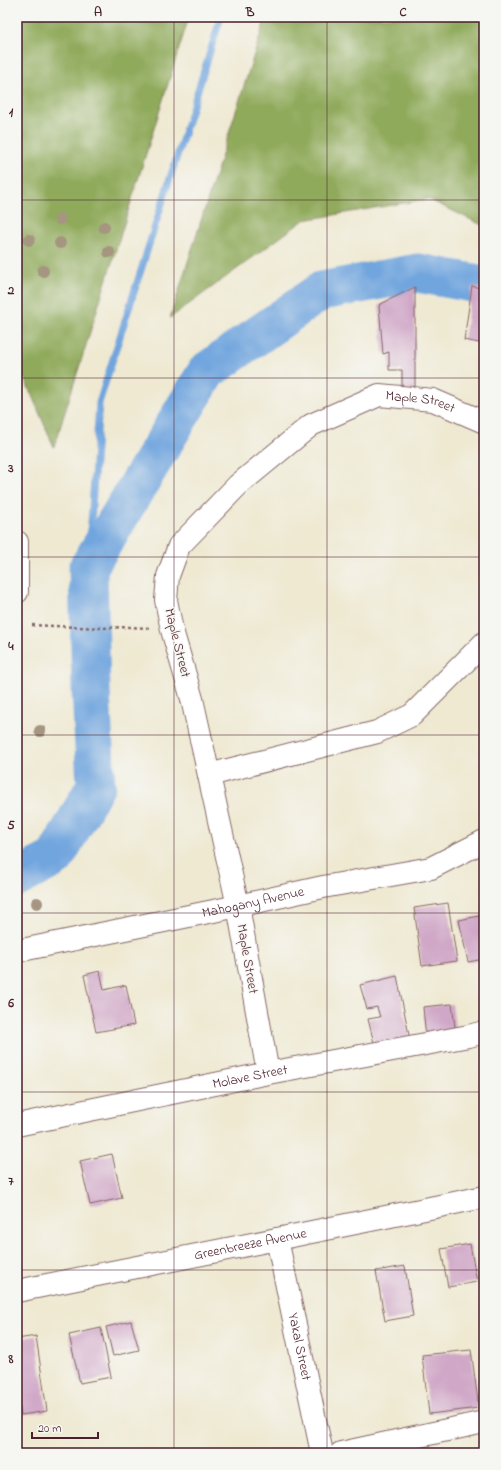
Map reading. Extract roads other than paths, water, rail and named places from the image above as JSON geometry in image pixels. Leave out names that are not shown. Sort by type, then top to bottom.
[{"type":"street","name":"Maple Street","points":[[268,1073],[238,906],[192,699],[172,630],[166,600],[168,576],[179,546],[238,485],[311,425],[379,395],[433,400],[484,422]]},
{"type":"street","points":[[17,542],[17,592]]},
{"type":"street","points":[[209,775],[377,732],[412,715],[484,643]]},
{"type":"street","name":"Mahogany Avenue","points":[[17,951],[323,887],[431,868],[484,841]]},
{"type":"street","name":"Molave Street","points":[[17,1125],[268,1073],[484,1032]]},
{"type":"street","name":"Greenbreeze Avenue","points":[[17,1291],[484,1197]]},
{"type":"street","name":"Yakal Street","points":[[277,1239],[322,1453]]},
{"type":"street","points":[[341,1453],[484,1422]]},
{"type":"waterway","points":[[88,568],[99,403],[221,17]]},
{"type":"waterway","points":[[17,878],[55,858],[96,785],[91,691],[88,568],[207,371],[321,291],[418,273],[484,285]]}]
